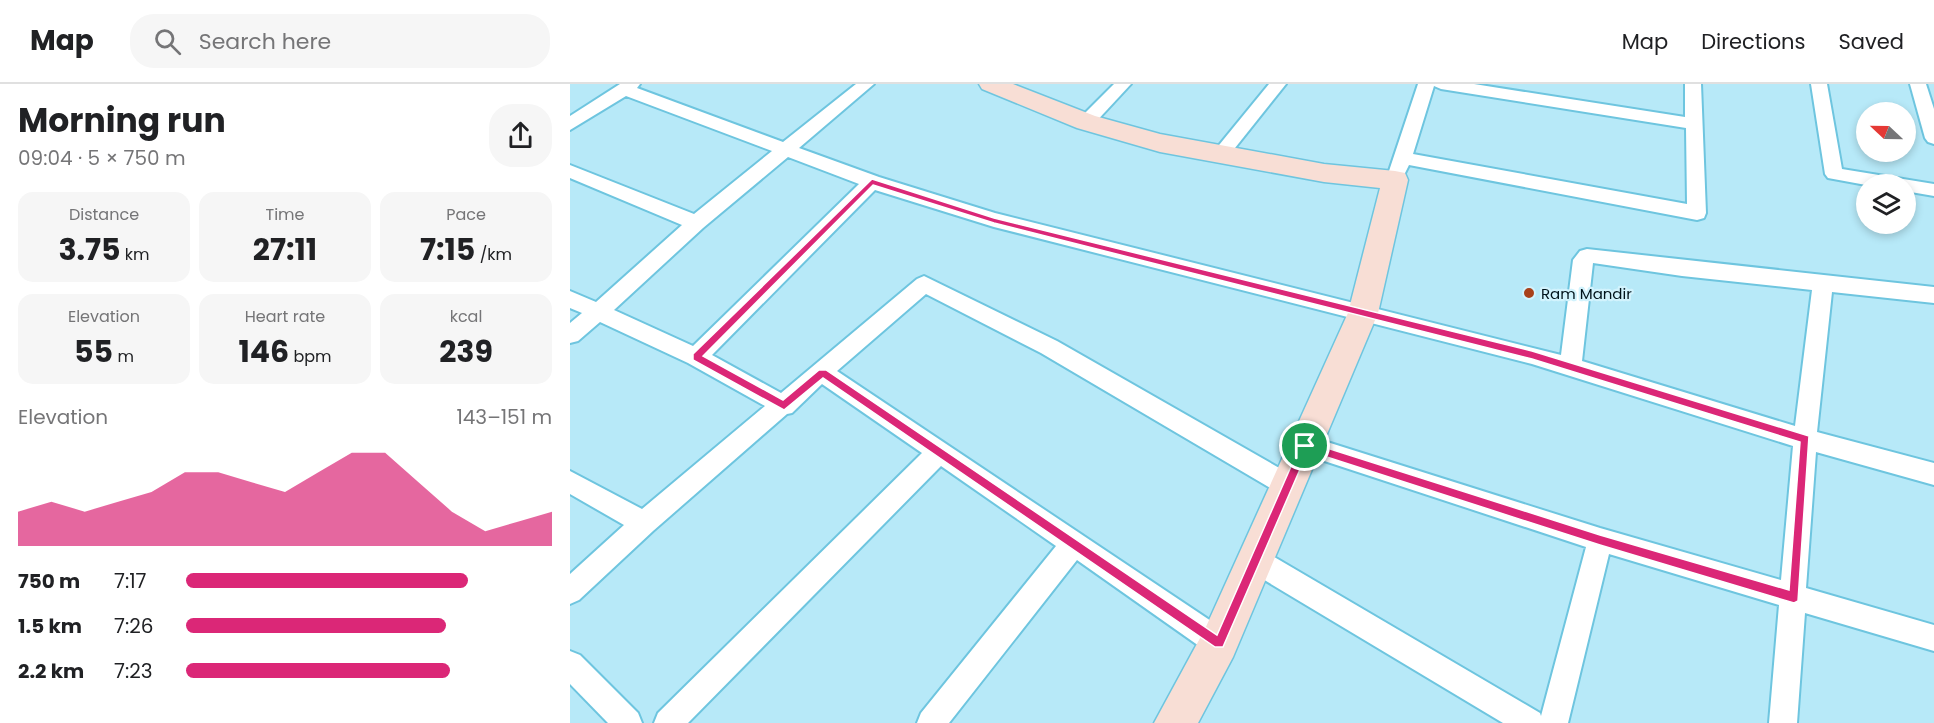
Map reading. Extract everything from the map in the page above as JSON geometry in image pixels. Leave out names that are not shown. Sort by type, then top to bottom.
[{"type":"street","points":[[570,335],[696,223],[866,84]]},
{"type":"street","points":[[991,84],[1086,122],[1160,143],[1324,173],[1399,169],[1697,213],[1693,84]]},
{"type":"street","points":[[1086,122],[1123,84]]},
{"type":"street","points":[[1221,154],[1278,84]]},
{"type":"street","points":[[1175,723],[1219,643],[1363,313],[1399,169],[1426,84]]},
{"type":"street","points":[[1441,84],[1544,92],[1693,124]]},
{"type":"street","points":[[1819,84],[1834,174],[1856,177]]},
{"type":"street","points":[[1918,84],[1934,138]]},
{"type":"street","points":[[570,124],[628,86],[872,182],[994,220],[1570,367],[1805,439],[1934,474]]},
{"type":"street","points":[[570,171],[696,223]]},
{"type":"street","points":[[696,357],[872,182]]},
{"type":"street","points":[[1916,187],[1934,190]]},
{"type":"street","points":[[1570,367],[1583,260],[1587,256],[1934,295]]},
{"type":"street","points":[[1783,723],[1805,439],[1823,282]]},
{"type":"street","points":[[570,591],[644,523],[784,406],[924,284],[1049,347],[1287,485]]},
{"type":"street","points":[[570,299],[696,357],[784,406]]},
{"type":"street","points":[[822,372],[1219,643]]},
{"type":"street","points":[[1305,446],[1600,540],[1934,638]]},
{"type":"street","points":[[668,723],[939,452]]},
{"type":"street","points":[[570,482],[644,523]]},
{"type":"street","points":[[1554,723],[1600,540]]},
{"type":"street","points":[[931,723],[1074,544]]},
{"type":"street","points":[[1255,560],[1530,723]]},
{"type":"street","points":[[570,665],[628,723]]},
{"type":"place","name":"Ram Mandir","points":[[1529,293]]},
{"type":"route","points":[[872,182],[994,220],[1157,260],[1312,302],[1532,355],[1805,439],[1794,597],[1600,540],[1305,446],[1219,643],[822,372],[784,406],[696,357],[872,182]]}]
